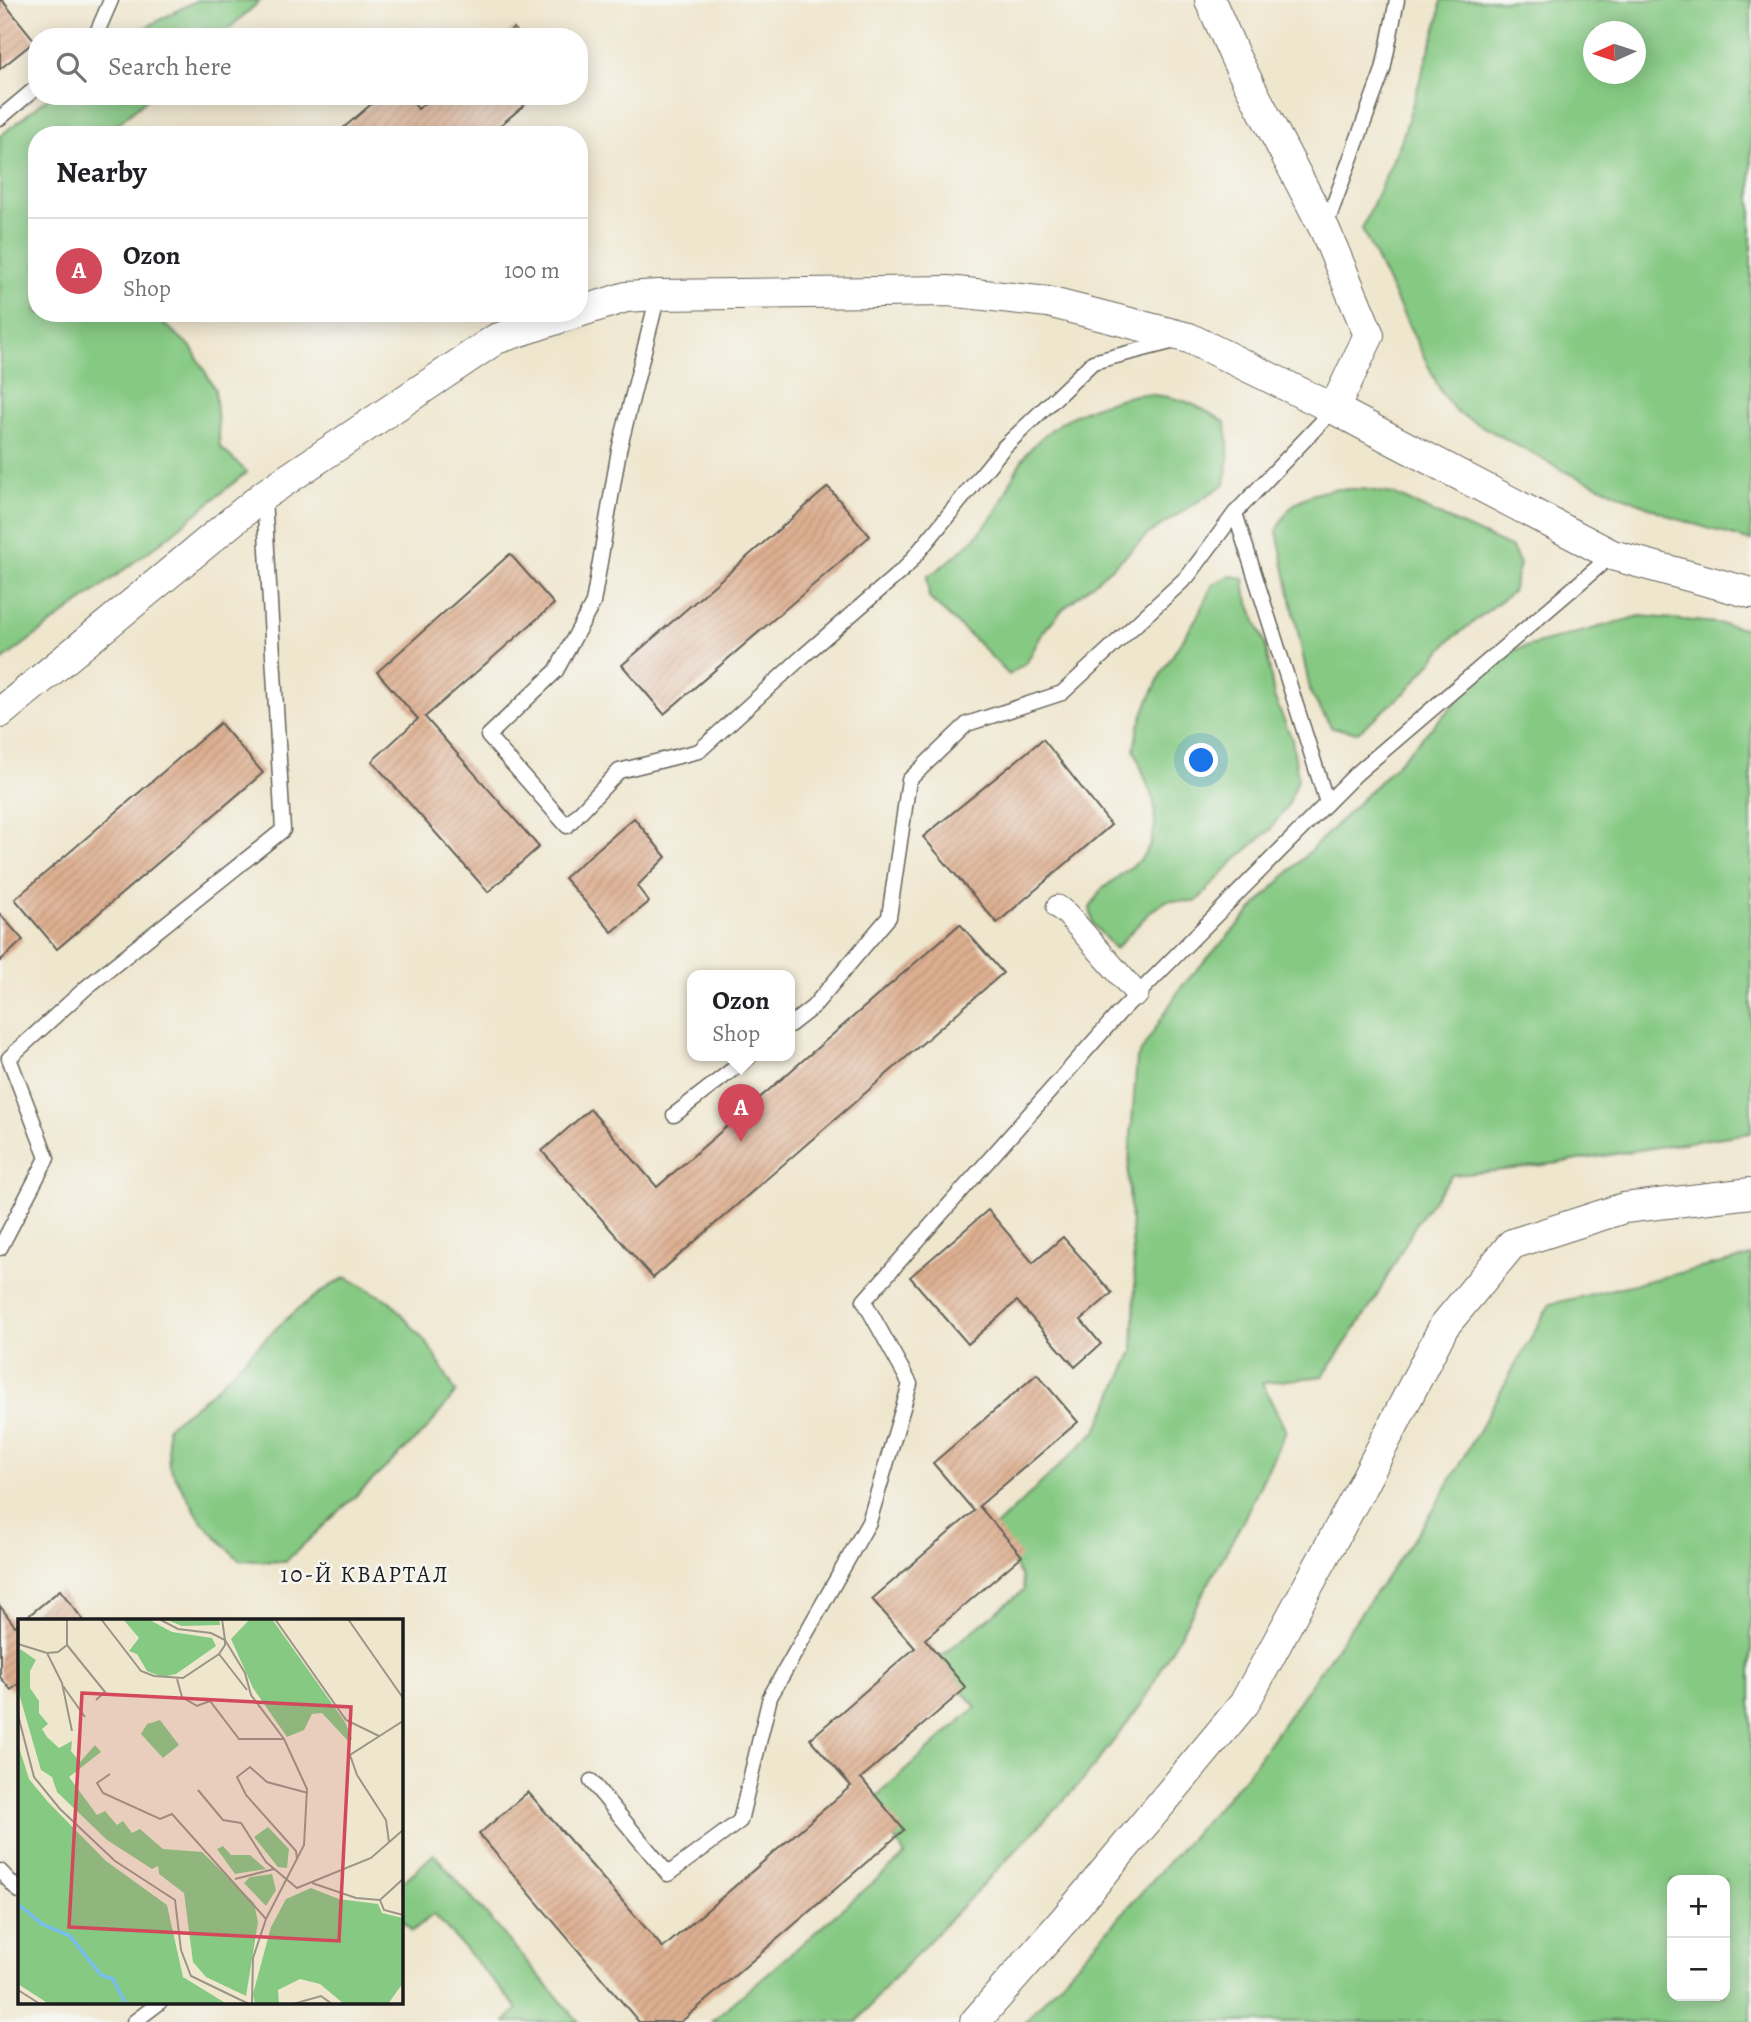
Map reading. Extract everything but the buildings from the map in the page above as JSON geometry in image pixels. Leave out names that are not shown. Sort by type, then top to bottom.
[{"type":"street","points":[[1210,0],[1236,59],[1325,230],[1369,335],[1334,409]]},
{"type":"street","points":[[588,309],[626,297],[658,295],[948,291],[1048,302],[1189,338],[1334,409],[1612,555],[1751,593]]},
{"type":"street","points":[[0,713],[264,495],[496,339],[549,322]]},
{"type":"street","points":[[1059,907],[1137,994]]},
{"type":"street","points":[[975,2022],[1065,1919],[1244,1704],[1360,1490],[1444,1326],[1512,1244],[1624,1208],[1751,1193]]},
{"type":"lane","points":[[99,28],[111,0]]},
{"type":"lane","points":[[1325,230],[1383,70],[1397,0]]},
{"type":"lane","points":[[0,118],[28,95]]},
{"type":"lane","points":[[658,295],[620,450],[593,603],[556,671],[488,736],[567,826],[619,771],[699,751],[906,567],[1004,447],[1093,362],[1189,338]]},
{"type":"lane","points":[[795,1021],[813,1007],[889,917],[909,780],[967,724],[1062,693],[1188,576],[1235,513],[1334,409]]},
{"type":"lane","points":[[0,1248],[47,1158],[9,1058],[87,987],[283,830],[264,495]]},
{"type":"lane","points":[[1235,513],[1327,803]]},
{"type":"lane","points":[[591,1781],[668,1874],[740,1821],[770,1697],[869,1522],[910,1384],[864,1301],[1137,994],[1356,774],[1612,555]]},
{"type":"lane","points":[[674,1115],[744,1061]]},
{"type":"lane","points":[[0,1871],[18,1890]]},
{"type":"lane","points":[[134,2022],[158,2004]]},
{"type":"green space","points":[[197,0],[260,1],[229,28],[145,28]]},
{"type":"green space","points":[[1441,0],[1751,0],[1751,541],[1677,519],[1566,472],[1456,412],[1441,392],[1362,229],[1402,139],[1439,18]]},
{"type":"green space","points":[[39,105],[140,105],[115,126],[28,126],[28,322],[162,322],[191,347],[215,389],[220,447],[247,472],[160,543],[0,662],[0,136]]},
{"type":"green space","points":[[1140,394],[1185,401],[1225,422],[1228,453],[1225,484],[1148,534],[1062,610],[1043,632],[1027,662],[1009,675],[929,598],[927,577],[964,549],[980,532],[999,507],[1022,460],[1038,440],[1078,413]]},
{"type":"green space","points":[[1335,489],[1362,489],[1393,494],[1512,548],[1520,564],[1512,592],[1449,641],[1406,692],[1358,732],[1332,728],[1311,694],[1277,532],[1287,513],[1298,501]]},
{"type":"green space","points":[[1230,576],[1244,578],[1246,595],[1266,647],[1274,697],[1292,739],[1298,778],[1289,803],[1270,830],[1236,859],[1196,902],[1168,900],[1151,911],[1115,949],[1093,924],[1090,908],[1101,890],[1140,860],[1150,845],[1155,826],[1154,802],[1134,749],[1138,728],[1162,672],[1197,617],[1213,584]]},
{"type":"green space","points":[[1640,616],[1751,629],[1751,1133],[1527,1167],[1452,1175],[1417,1222],[1373,1303],[1323,1376],[1262,1383],[1286,1431],[1243,1521],[1141,1705],[1085,1778],[887,1985],[857,2022],[711,2022],[905,1855],[870,1802],[976,1707],[935,1661],[1024,1590],[1021,1576],[992,1530],[1097,1430],[1133,1351],[1135,1285],[1128,1174],[1137,1058],[1181,987],[1262,899],[1503,653]]},
{"type":"green space","points":[[1751,1256],[1751,2022],[1025,2022],[1245,1777],[1433,1511],[1550,1304]]},
{"type":"green space","points":[[346,1277],[391,1302],[429,1346],[456,1392],[427,1429],[285,1562],[239,1560],[202,1522],[169,1466],[167,1427],[212,1392],[294,1313]]},
{"type":"green space","points":[[434,1854],[579,2022],[505,2022],[518,2009],[434,1914],[412,1931],[402,1919],[402,1883]]},
{"type":"place","name":"Ozon","points":[[741,1142]]},
{"type":"district","name":"10-Й КВАРТАЛ","points":[[365,1574]]}]
